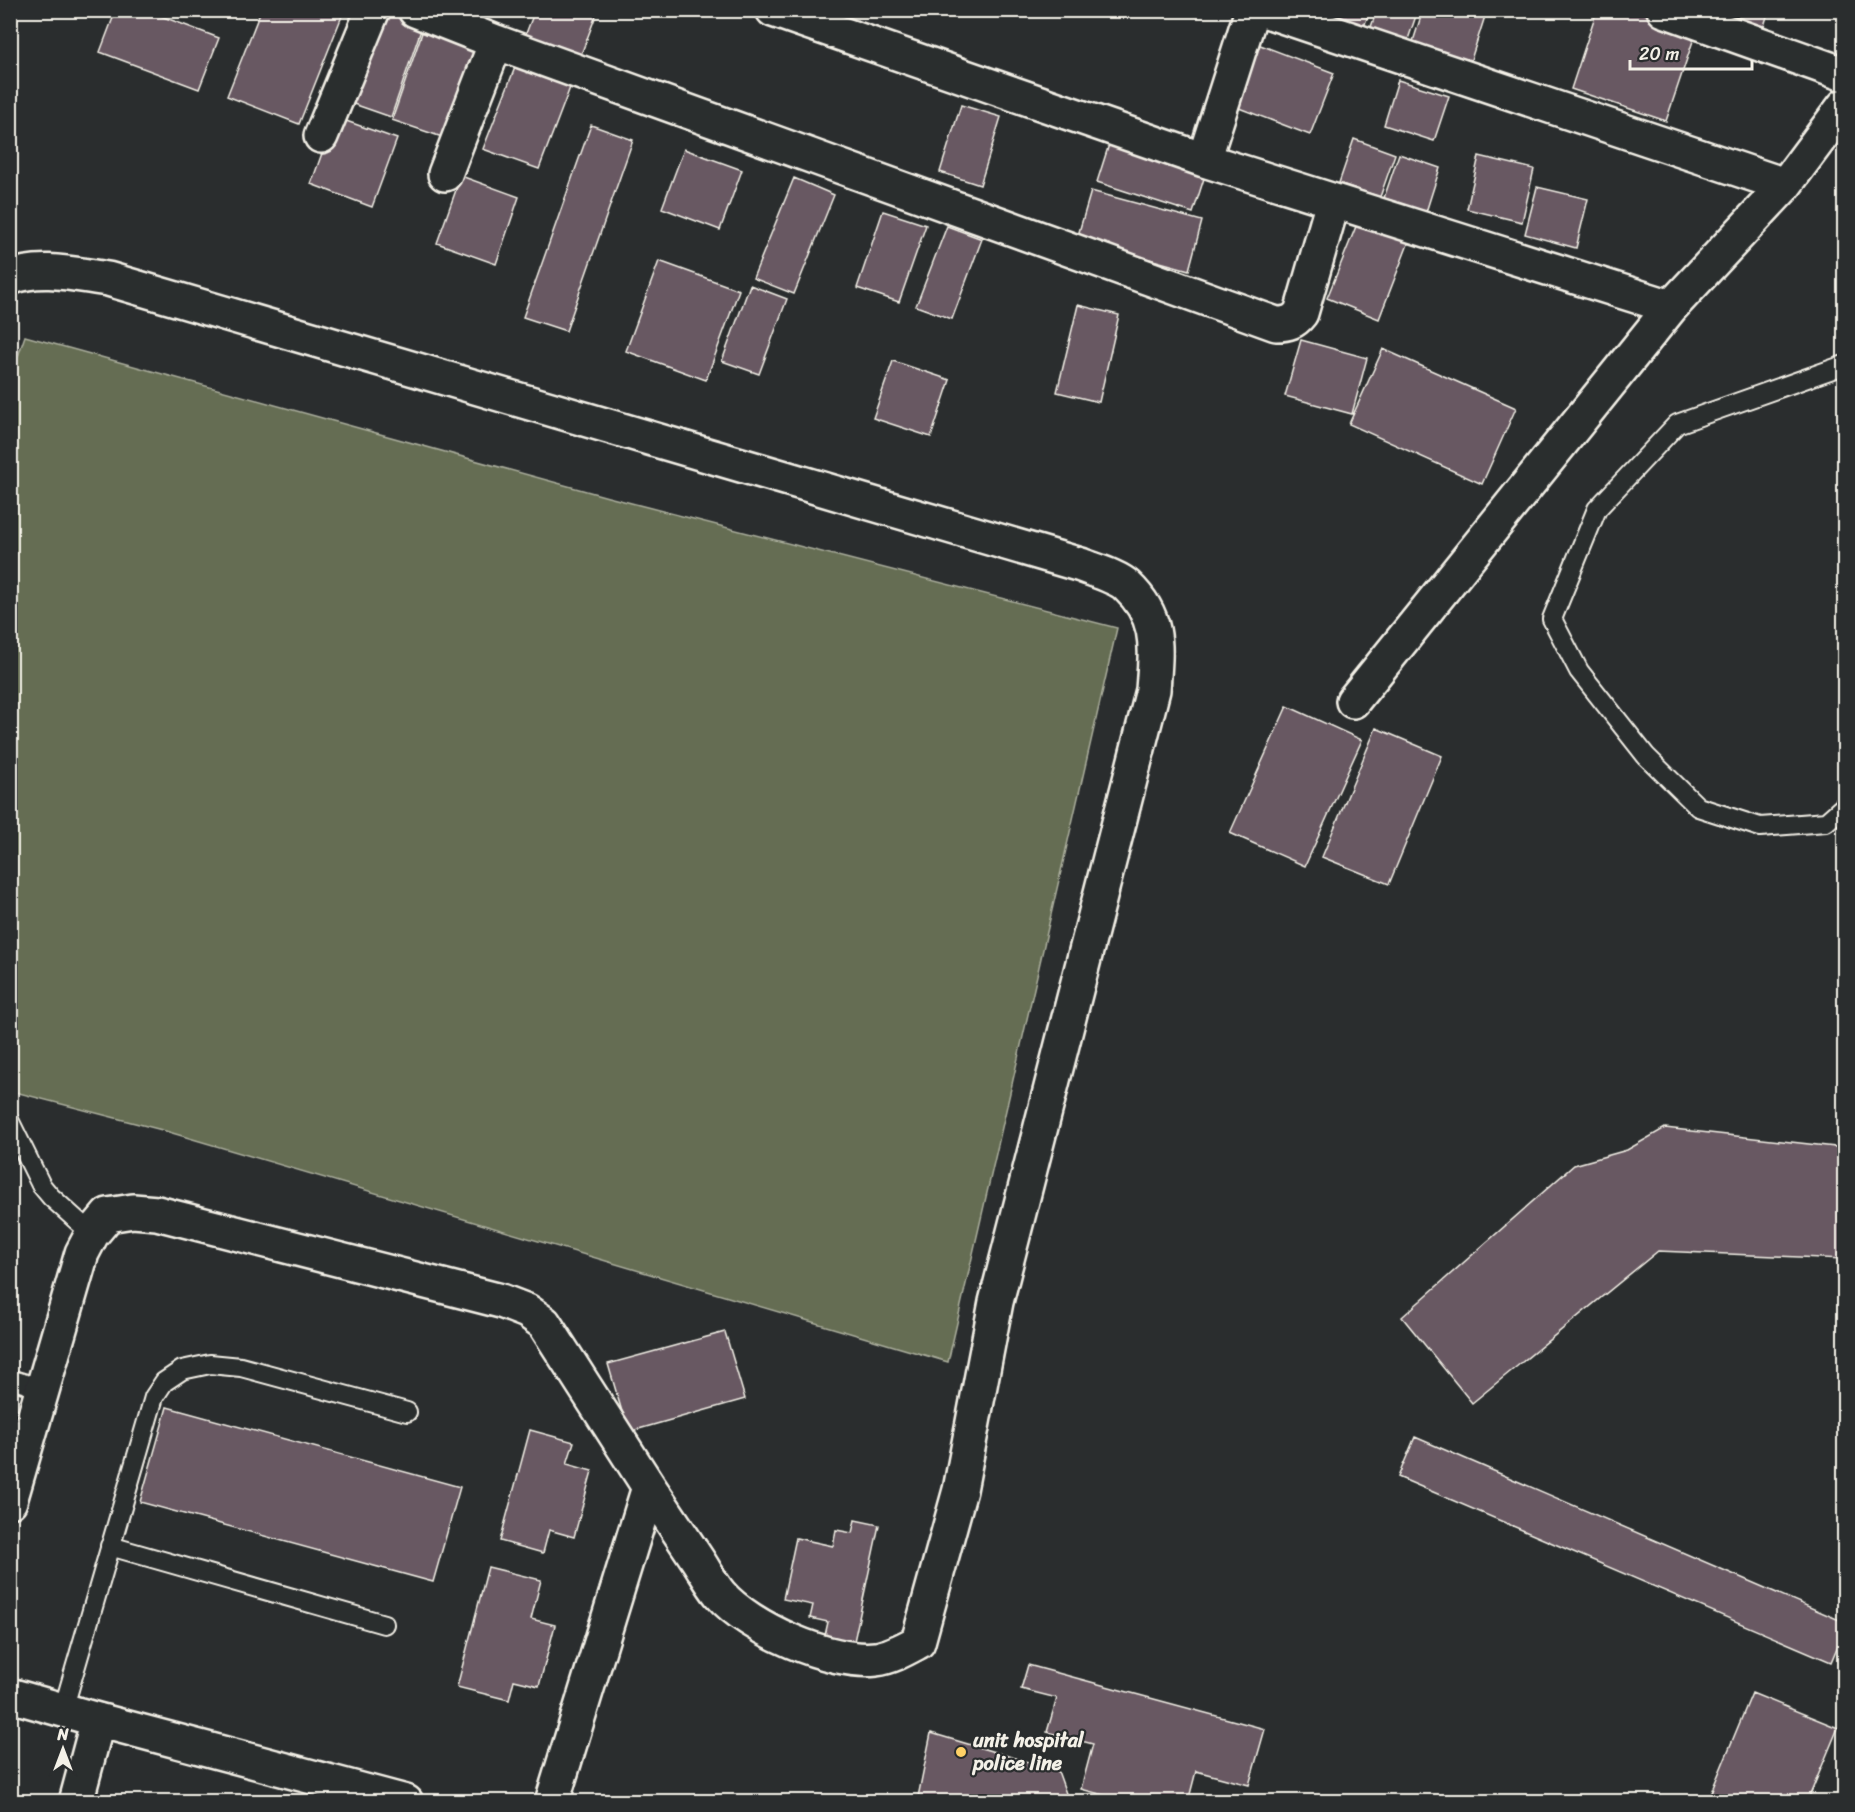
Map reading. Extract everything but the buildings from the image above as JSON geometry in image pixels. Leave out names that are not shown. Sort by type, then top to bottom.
[{"type":"street","points":[[321,136],[374,10]]},
{"type":"street","points":[[415,10],[496,42],[1276,324],[1296,320],[1301,313],[1334,202]]},
{"type":"street","points":[[774,10],[1203,160],[1671,307]]},
{"type":"street","points":[[1203,160],[1252,10]]},
{"type":"street","points":[[1264,10],[1785,184]]},
{"type":"street","points":[[1664,10],[1845,74]]},
{"type":"street","points":[[445,174],[496,42]]},
{"type":"street","points":[[1353,701],[1671,307],[1785,184],[1845,106]]},
{"type":"street","points":[[10,278],[21,274],[52,272],[108,279],[1081,565],[1126,585],[1150,615],[1156,644],[1153,690],[996,1302],[960,1490],[918,1642],[876,1659],[853,1658],[804,1647],[742,1613],[720,1594],[544,1323],[526,1311],[501,1301],[157,1213],[133,1211],[108,1215],[92,1234],[82,1253],[10,1501]]},
{"type":"street","points":[[552,1802],[650,1487]]},
{"type":"street","points":[[10,1695],[406,1802]]},
{"type":"street","points":[[76,1802],[98,1720]]},
{"type":"lane","points":[[1845,365],[1677,424],[1597,509],[1552,619],[1579,670],[1646,756],[1698,807],[1760,827],[1826,822],[1845,806]]},
{"type":"lane","points":[[10,1122],[41,1185],[92,1234]]},
{"type":"lane","points":[[63,1710],[154,1397],[164,1382],[182,1370],[210,1364],[242,1367],[408,1412]]},
{"type":"lane","points":[[10,1379],[43,1389]]},
{"type":"lane","points":[[110,1546],[384,1624]]},
{"type":"green space","points":[[25,336],[608,497],[1117,628],[948,1362],[162,1130],[11,1091],[10,379]]},
{"type":"place","name":"unit hospital police line","points":[[961,1752]]}]
